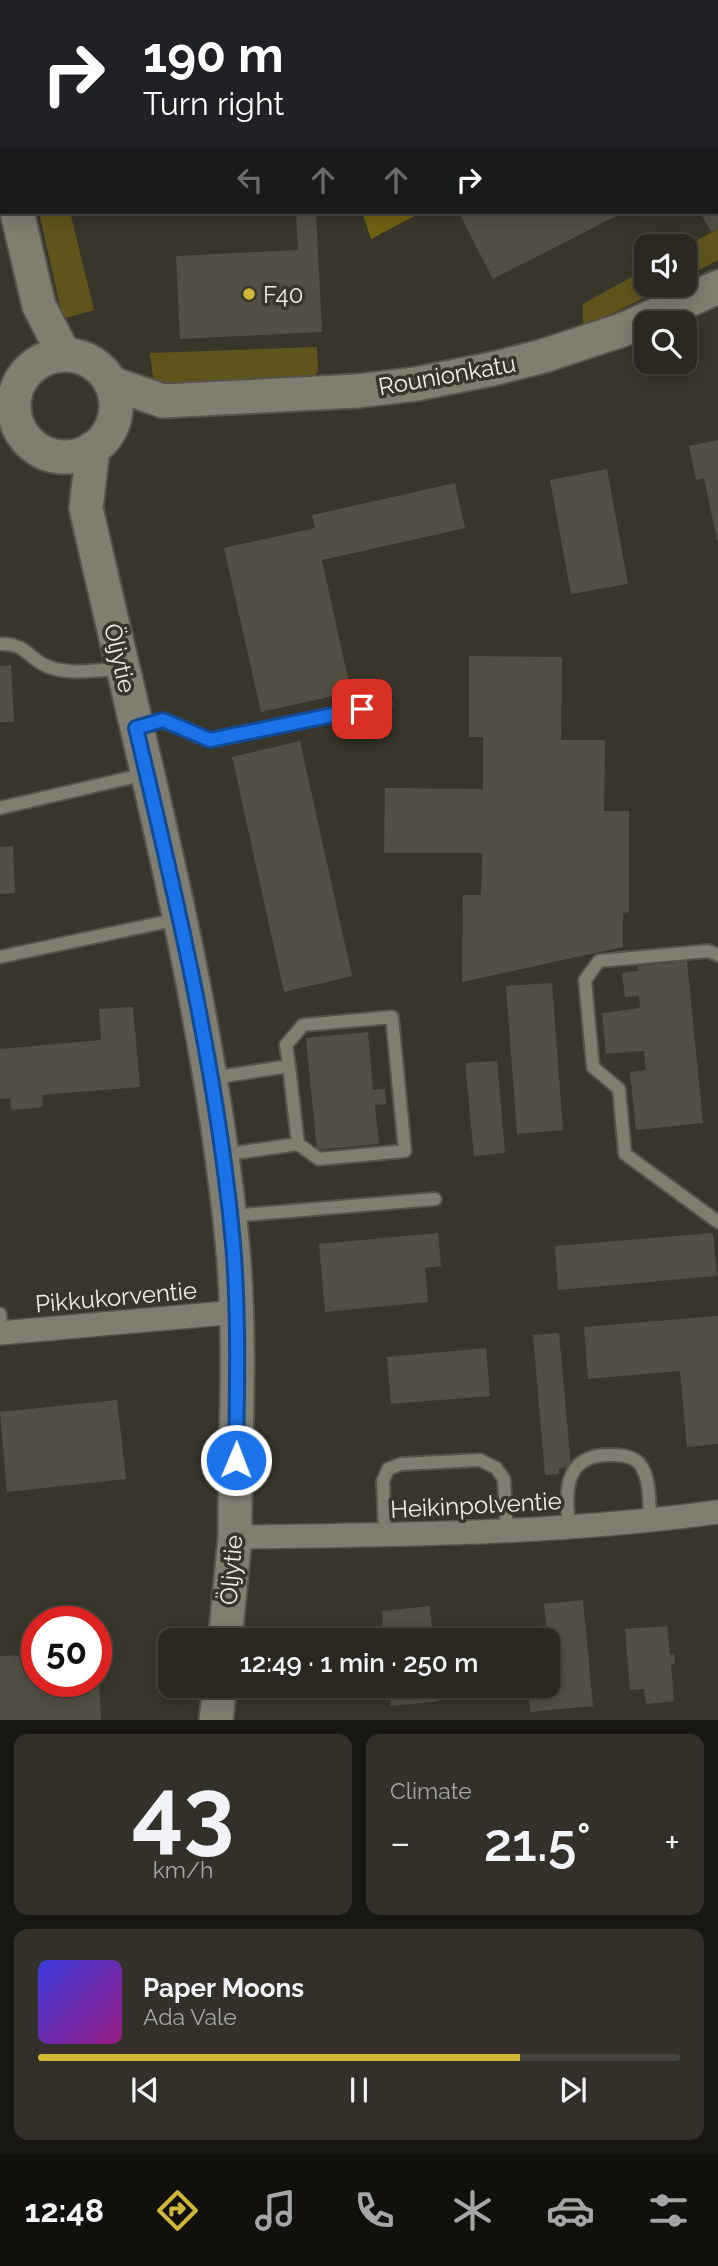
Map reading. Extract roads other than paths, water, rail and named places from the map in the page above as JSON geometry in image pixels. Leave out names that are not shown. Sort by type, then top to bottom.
[{"type":"main road","points":[[17,214],[39,306],[29,374],[14,399],[14,414],[9,424],[38,449],[51,455],[80,454],[102,437],[115,412],[111,383],[103,371],[78,356],[29,374]]},
{"type":"main road","name":"Rounionkatu","points":[[111,383],[163,401],[357,391],[416,384],[543,356],[622,330],[718,287]]},
{"type":"main road","name":"Rounionkatu","points":[[102,437],[163,401]]},
{"type":"main road","name":"Öljytie","points":[[86,508],[102,437]]},
{"type":"main road","name":"Öljytie","points":[[51,455],[86,508],[179,919],[211,1078],[230,1216],[237,1312],[235,1537],[226,1628]]},
{"type":"main road","points":[[216,1720],[219,1698]]},
{"type":"street","name":"Pikkukorventie","points":[[1,1327],[237,1312]]},
{"type":"street","name":"Heikinpolventie","points":[[235,1537],[508,1531],[650,1521],[718,1512]]},
{"type":"lane","points":[[0,644],[9,643],[26,650],[45,666],[62,671],[122,669]]},
{"type":"lane","points":[[136,728],[163,720],[210,740],[385,704]]},
{"type":"lane","points":[[0,808],[146,774]]},
{"type":"lane","points":[[0,957],[179,919]]},
{"type":"lane","points":[[718,955],[708,951],[599,961],[585,980],[593,1067],[619,1089],[625,1154],[718,1222]]},
{"type":"lane","points":[[222,1155],[298,1144],[319,1159],[405,1151],[392,1017],[303,1025],[286,1045],[298,1144]]},
{"type":"lane","points":[[211,1078],[289,1066]]},
{"type":"lane","points":[[230,1216],[435,1199]]},
{"type":"lane","points":[[569,1527],[566,1493],[570,1475],[583,1461],[600,1455],[622,1455],[638,1462],[646,1477],[650,1521]]},
{"type":"lane","points":[[385,1535],[383,1481],[388,1469],[401,1464],[480,1460],[496,1468],[504,1479],[508,1531]]},
{"type":"place","name":"F40","points":[[249,294]]}]
